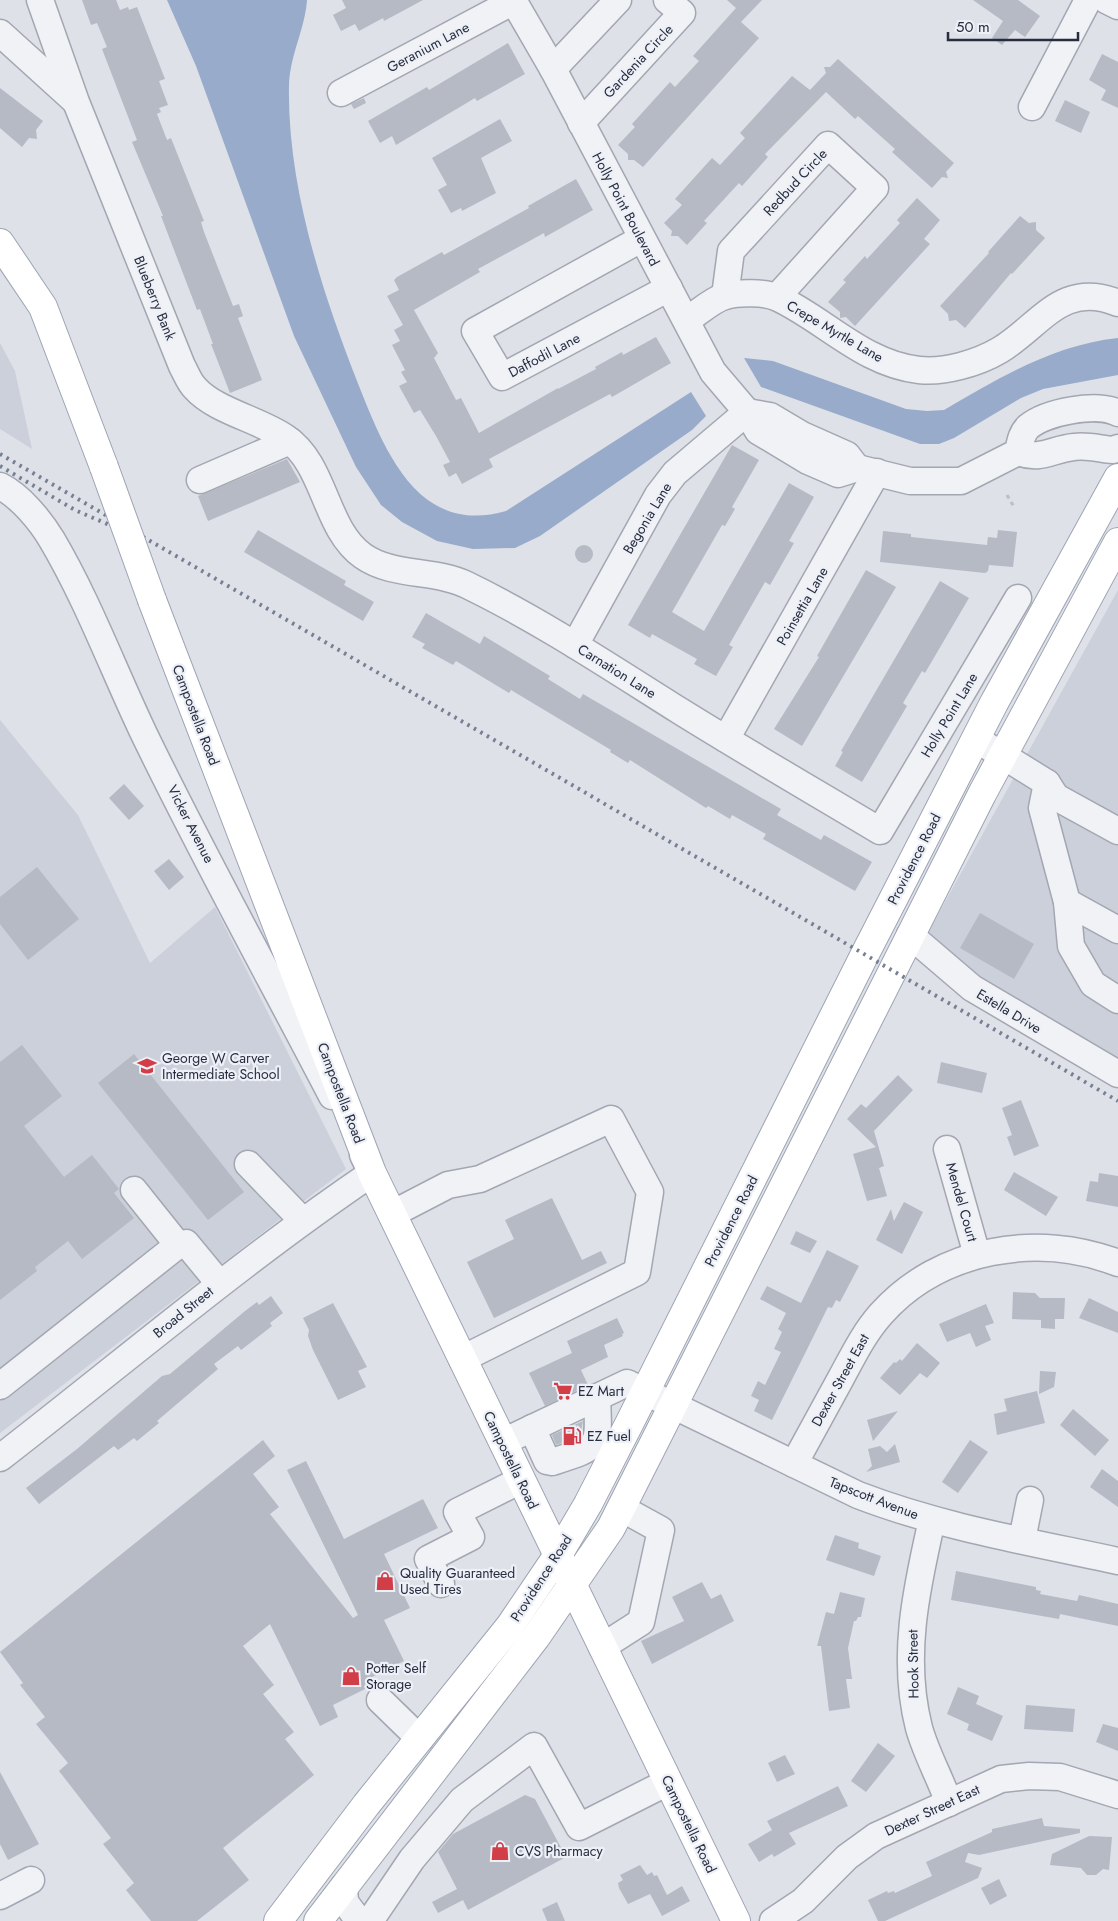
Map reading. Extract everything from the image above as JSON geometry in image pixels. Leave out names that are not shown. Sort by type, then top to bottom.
[{"type":"main road","name":"Campostella Road","points":[[0,242],[43,307],[104,466],[152,600],[372,1173],[736,1921]]},
{"type":"main road","name":"Providence Road","points":[[278,1921],[366,1805],[510,1626],[558,1555],[588,1504],[976,739],[1118,478]]},
{"type":"main road","name":"Providence Road","points":[[318,1921],[573,1586],[611,1528],[1002,755],[1118,542]]},
{"type":"main road","points":[[311,1921],[310,1908],[358,1834],[366,1805]]},
{"type":"street","name":"Blueberry Bank","points":[[40,0],[76,102],[182,366],[195,389],[216,403],[265,426],[290,441],[303,454],[344,537]]},
{"type":"street","points":[[553,69],[618,0]]},
{"type":"street","name":"Gardenia Circle","points":[[581,123],[682,13],[667,0]]},
{"type":"street","points":[[1032,107],[1088,0]]},
{"type":"street","points":[[1106,0],[1118,6]]},
{"type":"street","name":"Holly Point Boulevard","points":[[514,1],[553,69],[641,239],[687,320],[713,372],[747,412]]},
{"type":"street","name":"Geranium Lane","points":[[341,93],[514,1]]},
{"type":"street","points":[[0,33],[76,102]]},
{"type":"street","name":"Redbud Circle","points":[[725,296],[731,251],[828,145],[875,188],[777,297]]},
{"type":"street","name":"Daffodil Lane","points":[[641,239],[475,330],[502,377],[669,288]]},
{"type":"street","name":"Crepe Myrtle Lane","points":[[687,320],[725,296],[750,294],[777,297],[846,341],[887,362],[920,370],[950,368],[999,351],[1045,313],[1062,303],[1079,297],[1102,297],[1118,303]]},
{"type":"street","points":[[1018,452],[1021,438],[1028,428],[1044,419],[1068,411],[1089,408],[1118,413]]},
{"type":"street","points":[[747,412],[770,416],[810,439],[847,455],[867,470],[910,481],[961,481],[1018,452],[1028,456],[1045,456],[1061,449],[1076,446],[1113,450],[1118,448]]},
{"type":"street","name":"Begonia Lane","points":[[575,645],[658,495],[675,473],[747,412]]},
{"type":"street","points":[[200,480],[290,441]]},
{"type":"street","name":"Poinsettia Lane","points":[[726,739],[867,470]]},
{"type":"street","name":"Vicker Avenue","points":[[0,486],[18,500],[51,538],[71,576],[145,735],[372,1173]]},
{"type":"street","name":"Carnation Lane","points":[[344,537],[362,555],[382,566],[443,576],[466,584],[575,645],[726,739],[880,831]]},
{"type":"street","name":"Holly Point Lane","points":[[880,831],[1018,598]]},
{"type":"street","points":[[976,739],[1047,783],[1056,797],[1118,831]]},
{"type":"street","points":[[1047,783],[1066,783],[1118,810]]},
{"type":"street","points":[[1047,783],[1042,808],[1067,902],[1071,946],[1093,984],[1118,1000]]},
{"type":"street","points":[[1067,902],[1118,930]]},
{"type":"street","name":"Estella Drive","points":[[910,935],[972,988],[1118,1074]]},
{"type":"street","points":[[823,1039],[850,1053]]},
{"type":"street","points":[[392,1214],[448,1185],[480,1179],[611,1119],[650,1192],[637,1272],[462,1359]]},
{"type":"street","name":"Mendel Court","points":[[947,1149],[978,1255]]},
{"type":"street","points":[[248,1164],[302,1220]]},
{"type":"street","name":"Broad Street","points":[[0,1458],[219,1283],[302,1220],[372,1173]]},
{"type":"street","points":[[134,1190],[178,1246]]},
{"type":"street","points":[[0,1386],[178,1246],[186,1243],[219,1283]]},
{"type":"street","name":"Dexter Street East","points":[[794,1464],[863,1337],[882,1313],[910,1289],[935,1273],[978,1255],[1016,1248],[1052,1248],[1095,1254],[1118,1263]]},
{"type":"street","name":"Tapscott Avenue","points":[[503,1442],[627,1384],[858,1495],[932,1520],[1118,1561]]},
{"type":"street","points":[[532,1428],[547,1461],[552,1462],[585,1451],[593,1446],[597,1440],[597,1397]]},
{"type":"street","points":[[441,1584],[428,1559],[470,1537],[456,1512],[522,1480]]},
{"type":"street","points":[[1022,1540],[1030,1500]]},
{"type":"street","points":[[602,1647],[641,1622],[661,1530],[621,1508]]},
{"type":"street","name":"Hook Street","points":[[932,1520],[914,1599],[910,1649],[912,1692],[920,1730],[949,1803]]},
{"type":"street","points":[[380,1700],[420,1739]]},
{"type":"street","points":[[370,1921],[412,1859],[462,1800],[534,1746],[579,1828],[668,1782]]},
{"type":"street","name":"Dexter Street East","points":[[773,1921],[803,1901],[847,1857],[876,1836],[1001,1779],[1029,1776],[1060,1777],[1118,1795]]},
{"type":"street","points":[[0,1896],[31,1880]]},
{"type":"street","points":[[344,1886],[345,1902],[359,1921]]},
{"type":"path","points":[[1007,495],[1014,507]]},
{"type":"shaded area","points":[[0,343],[15,371],[32,449],[0,429]]},
{"type":"shaded area","points":[[1118,590],[1118,1059],[965,972],[925,938]]},
{"type":"shaded area","name":"George W Carver Intermediate School","points":[[0,720],[78,815],[150,963],[215,907],[346,1169],[0,1433]]},
{"type":"water","points":[[167,0],[307,0],[306,11],[292,63],[289,85],[290,122],[300,198],[319,273],[370,414],[397,466],[420,494],[443,509],[460,514],[478,516],[506,511],[691,392],[706,416],[692,430],[540,536],[515,548],[473,549],[437,541],[402,522],[381,505],[356,467],[294,336],[196,66]]},
{"type":"water","points":[[1118,338],[1118,375],[1043,389],[1021,398],[954,438],[939,444],[920,444],[761,387],[744,358],[773,361],[906,409],[927,411],[944,410],[1006,375],[1049,355],[1094,342]]},
{"type":"building","points":[[82,0],[116,0],[120,10],[128,7],[129,10],[137,7],[165,79],[159,81],[168,105],[159,108],[161,112],[157,114],[167,140],[171,138],[204,221],[201,222],[204,232],[233,306],[239,304],[243,316],[238,318],[262,380],[230,393],[200,309],[197,310],[161,216],[163,216],[132,142],[137,140],[102,49],[107,47],[97,23],[91,25]]},
{"type":"building","points":[[342,0],[423,0],[384,21],[383,18],[359,31],[355,24],[341,31],[333,15],[346,8]]},
{"type":"building","points":[[727,0],[762,0],[741,22],[759,38],[643,167],[634,160],[628,160],[628,154],[618,145],[635,127],[632,124],[670,82],[675,87],[699,61],[693,56],[736,8]]},
{"type":"building","points":[[973,0],[1018,0],[1040,16],[1025,37],[1015,30],[1002,45],[992,38],[1003,21]]},
{"type":"building","points":[[508,43],[525,74],[477,101],[475,98],[396,145],[392,136],[380,143],[368,121],[427,87],[429,90]]},
{"type":"building","points":[[1102,54],[1118,62],[1118,108],[1101,100],[1106,90],[1089,80]]},
{"type":"building","points":[[838,59],[954,163],[946,172],[948,178],[942,177],[932,188],[892,152],[895,149],[858,116],[855,119],[826,92],[765,154],[768,157],[742,186],[739,183],[704,221],[707,223],[687,245],[678,236],[671,236],[672,231],[664,223],[682,205],[675,199],[712,158],[720,165],[745,138],[740,133],[792,76],[810,90],[826,73],[824,67],[830,67]]},
{"type":"building","points":[[0,88],[43,121],[36,130],[37,139],[29,138],[22,147],[0,128]]},
{"type":"building","points":[[364,98],[366,103],[354,109],[351,104]]},
{"type":"building","points":[[1065,100],[1090,112],[1081,133],[1055,121]]},
{"type":"building","points":[[500,119],[512,141],[481,158],[496,193],[462,211],[461,208],[451,213],[438,190],[447,185],[432,158]]},
{"type":"building","points":[[576,179],[593,210],[545,237],[544,233],[478,269],[480,272],[414,310],[438,353],[434,358],[456,400],[461,398],[479,433],[558,388],[596,369],[595,367],[622,352],[623,355],[656,337],[671,363],[612,397],[610,394],[489,459],[493,467],[462,484],[456,473],[449,477],[443,465],[450,462],[436,436],[420,410],[414,413],[399,386],[407,382],[401,372],[405,370],[392,345],[400,341],[394,330],[403,325],[387,296],[399,290],[394,280],[397,277],[442,252],[444,255],[529,208],[528,206]]},
{"type":"building","points":[[917,198],[940,220],[924,239],[930,244],[855,326],[846,317],[840,318],[840,312],[828,302],[846,282],[843,280],[865,256],[867,259],[900,223],[897,220]]},
{"type":"building","points":[[1020,216],[1029,223],[1036,222],[1036,230],[1045,238],[1011,273],[965,328],[956,320],[949,321],[948,314],[940,306]]},
{"type":"building","points":[[732,445],[759,460],[732,507],[735,509],[725,526],[722,525],[672,612],[704,631],[789,483],[814,497],[789,541],[794,543],[770,585],[765,582],[729,645],[733,647],[716,676],[694,664],[697,659],[652,634],[650,638],[628,625]]},
{"type":"building","points":[[287,459],[300,482],[208,521],[198,496]]},
{"type":"building","points":[[258,530],[346,581],[344,585],[374,602],[363,621],[244,552]]},
{"type":"building","points":[[998,530],[1017,532],[1013,567],[989,565],[988,571],[985,573],[880,562],[883,531],[911,534],[911,537],[987,545],[988,537],[997,538]]},
{"type":"building","points":[[584,545],[592,550],[593,554],[588,562],[584,563],[576,558],[575,554],[580,546]]},
{"type":"building","points":[[866,570],[896,587],[802,746],[774,729],[819,657],[817,656]]},
{"type":"building","points":[[940,581],[969,598],[925,673],[922,671],[903,703],[907,706],[862,782],[835,766],[843,752],[841,751]]},
{"type":"building","points":[[426,613],[480,644],[484,636],[550,676],[548,679],[580,699],[583,694],[781,809],[777,815],[821,840],[824,835],[872,862],[855,891],[763,839],[766,834],[732,815],[730,819],[708,806],[706,808],[630,760],[628,763],[610,752],[611,750],[511,690],[509,693],[456,661],[453,665],[422,648],[425,644],[412,637]]},
{"type":"building","points":[[124,784],[144,806],[129,820],[109,798]]},
{"type":"building","points":[[169,859],[184,877],[169,890],[154,871]]},
{"type":"building","points":[[37,867],[79,919],[28,960],[0,924],[0,897]]},
{"type":"building","points":[[980,913],[1034,944],[1014,979],[960,948]]},
{"type":"building","points":[[22,1045],[62,1096],[24,1126],[64,1177],[92,1155],[119,1189],[114,1193],[134,1218],[82,1259],[68,1241],[35,1267],[37,1271],[0,1300],[0,1062]]},
{"type":"building","points":[[134,1054],[244,1192],[208,1220],[98,1083]]},
{"type":"building","points":[[941,1062],[987,1073],[982,1093],[937,1083]]},
{"type":"building","points":[[898,1075],[913,1090],[874,1131],[884,1166],[879,1168],[887,1196],[867,1201],[853,1154],[876,1147],[847,1119],[861,1104],[866,1108]]},
{"type":"building","points":[[1021,1100],[1039,1146],[1014,1156],[1007,1137],[1012,1135],[1002,1108]]},
{"type":"building","points":[[1014,1172],[1058,1197],[1046,1216],[1004,1190]]},
{"type":"building","points":[[1099,1173],[1118,1176],[1118,1207],[1086,1201],[1090,1181],[1098,1182]]},
{"type":"building","points":[[552,1198],[582,1260],[601,1251],[607,1263],[494,1318],[467,1262],[514,1239],[505,1220]]},
{"type":"building","points":[[904,1202],[923,1212],[902,1254],[876,1240],[891,1209],[894,1221]]},
{"type":"building","points":[[796,1231],[817,1241],[810,1253],[790,1244]]},
{"type":"building","points":[[827,1250],[859,1266],[840,1302],[836,1300],[832,1308],[828,1307],[772,1420],[754,1411],[759,1400],[751,1396],[758,1381],[765,1385],[781,1352],[774,1349],[782,1332],[778,1329],[786,1313],[760,1299],[767,1286],[801,1303]]},
{"type":"building","points":[[1013,1292],[1035,1293],[1040,1298],[1065,1298],[1064,1319],[1055,1319],[1055,1329],[1041,1328],[1041,1320],[1012,1319]]},
{"type":"building","points":[[271,1296],[283,1313],[270,1323],[272,1326],[241,1350],[238,1346],[214,1364],[218,1369],[157,1421],[159,1423],[137,1441],[134,1438],[118,1450],[114,1446],[39,1504],[26,1488],[77,1449],[162,1376],[170,1374],[257,1302],[259,1305]]},
{"type":"building","points":[[1089,1298],[1118,1312],[1118,1333],[1079,1318]]},
{"type":"building","points":[[333,1303],[367,1367],[358,1371],[366,1387],[338,1400],[313,1350],[308,1336],[309,1330],[303,1318]]},
{"type":"building","points":[[986,1304],[994,1323],[985,1326],[991,1340],[976,1347],[970,1333],[947,1342],[939,1324]]},
{"type":"building","points":[[617,1318],[624,1333],[622,1334],[623,1336],[604,1345],[608,1357],[581,1370],[588,1385],[545,1406],[529,1373],[572,1353],[567,1341]]},
{"type":"building","points":[[917,1343],[940,1363],[927,1378],[920,1373],[900,1395],[880,1378],[894,1362],[896,1363],[900,1359],[902,1361]]},
{"type":"building","points":[[1040,1371],[1056,1372],[1054,1387],[1039,1394]]},
{"type":"building","points":[[1037,1391],[1045,1423],[997,1435],[994,1414],[1007,1411],[1004,1399]]},
{"type":"building","points":[[1073,1409],[1109,1440],[1095,1456],[1060,1425]]},
{"type":"building","points":[[898,1411],[873,1441],[867,1420]]},
{"type":"building","points":[[583,1421],[580,1436],[556,1445],[552,1435]]},
{"type":"building","points":[[263,1440],[275,1456],[253,1474],[279,1507],[270,1514],[353,1618],[358,1615],[287,1470],[306,1461],[344,1539],[423,1499],[438,1528],[384,1554],[410,1608],[384,1620],[404,1661],[368,1679],[371,1686],[333,1705],[338,1717],[320,1726],[270,1624],[243,1646],[274,1685],[263,1694],[294,1732],[285,1739],[314,1775],[223,1848],[249,1880],[197,1921],[151,1921],[126,1890],[134,1883],[103,1844],[111,1838],[59,1771],[68,1763],[36,1724],[45,1717],[20,1685],[23,1683],[0,1652]]},
{"type":"building","points":[[970,1440],[988,1452],[958,1493],[942,1482]]},
{"type":"building","points":[[895,1444],[900,1462],[866,1472],[872,1466],[868,1449],[880,1446],[887,1452]]},
{"type":"building","points":[[1102,1469],[1118,1481],[1118,1507],[1090,1487]]},
{"type":"building","points":[[835,1535],[859,1543],[858,1548],[881,1556],[874,1576],[826,1560]]},
{"type":"building","points":[[956,1571],[1036,1587],[1036,1590],[1041,1591],[1040,1594],[1077,1601],[1079,1595],[1118,1604],[1118,1626],[1060,1614],[1059,1619],[951,1600]]},
{"type":"building","points":[[702,1582],[711,1599],[721,1594],[734,1621],[652,1664],[641,1641],[684,1621],[672,1597]]},
{"type":"building","points":[[840,1592],[865,1598],[861,1617],[854,1621],[848,1648],[852,1679],[846,1679],[850,1708],[829,1711],[821,1646],[817,1646],[826,1612],[834,1614]]},
{"type":"building","points":[[958,1687],[979,1696],[976,1704],[1003,1716],[992,1741],[967,1730],[969,1724],[947,1714]]},
{"type":"building","points":[[1026,1705],[1075,1709],[1073,1732],[1024,1729]]},
{"type":"building","points":[[1103,1724],[1118,1728],[1118,1751],[1096,1742]]},
{"type":"building","points":[[878,1743],[895,1756],[866,1792],[851,1781]]},
{"type":"building","points":[[785,1755],[795,1774],[777,1782],[768,1763]]},
{"type":"building","points":[[0,1772],[39,1844],[8,1860],[0,1844]]},
{"type":"building","points":[[838,1786],[848,1806],[789,1833],[796,1844],[774,1857],[772,1854],[759,1862],[748,1844],[772,1830],[767,1821]]},
{"type":"building","name":"CVS Pharmacy","points":[[525,1795],[535,1799],[566,1857],[468,1910],[463,1900],[438,1913],[432,1902],[457,1889],[438,1852],[453,1834]]},
{"type":"building","points":[[1042,1818],[1044,1826],[1080,1829],[1080,1833],[979,1855],[968,1853],[965,1862],[982,1868],[978,1878],[885,1921],[878,1921],[868,1900],[887,1891],[888,1893],[894,1891],[895,1893],[932,1876],[926,1862],[992,1832],[992,1829]]},
{"type":"building","points":[[1089,1836],[1112,1837],[1109,1870],[1103,1869],[1096,1875],[1087,1875],[1081,1868],[1050,1865],[1052,1854]]},
{"type":"building","points":[[640,1865],[647,1875],[652,1872],[654,1876],[657,1875],[667,1895],[682,1886],[690,1901],[662,1916],[650,1894],[628,1904],[619,1888],[618,1883],[623,1880],[620,1875]]},
{"type":"building","points":[[999,1879],[1007,1896],[990,1905],[981,1888]]},
{"type":"building","points":[[557,1902],[565,1921],[547,1921],[542,1909]]},
{"type":"railway","points":[[0,454],[1118,1101]]},
{"type":"railway","points":[[0,466],[75,510],[114,527]]},
{"type":"place","name":"George W Carver Intermediate School","points":[[147,1066]]},
{"type":"place","name":"EZ Mart","points":[[563,1391]]},
{"type":"place","name":"EZ Fuel","points":[[572,1436]]},
{"type":"place","name":"Quality Guaranteed Used Tires","points":[[385,1581]]},
{"type":"place","name":"Potter Self Storage","points":[[351,1676]]},
{"type":"place","name":"CVS Pharmacy","points":[[500,1851]]}]
